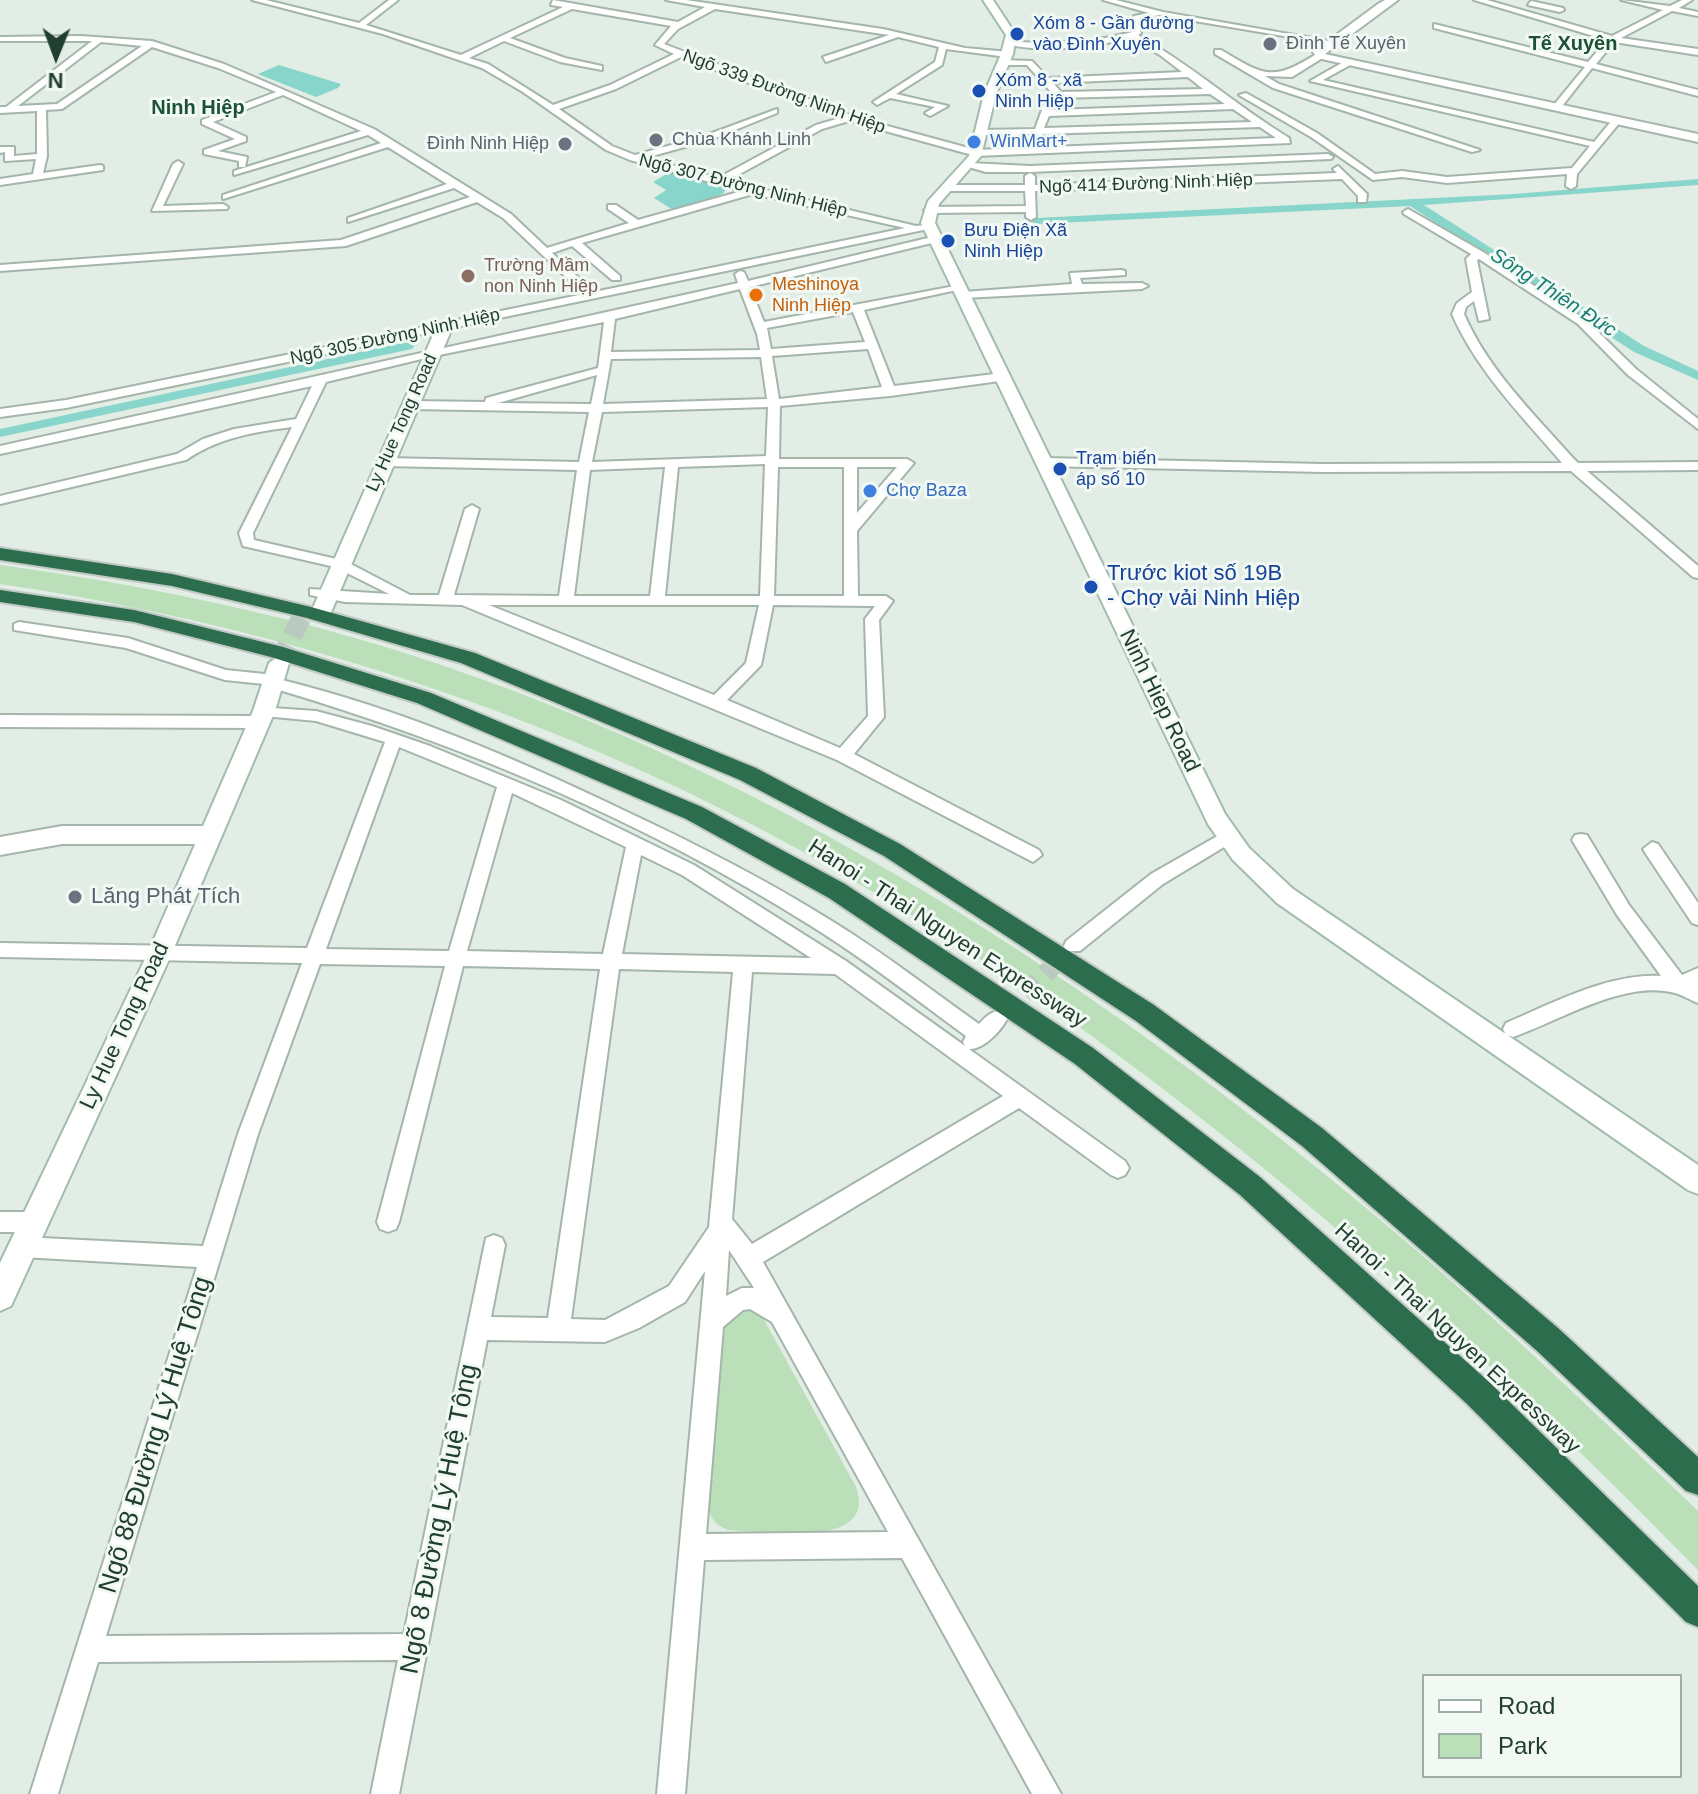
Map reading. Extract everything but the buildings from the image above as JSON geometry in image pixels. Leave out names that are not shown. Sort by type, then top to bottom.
[{"type":"highway","name":"Hanoi - Thai Nguyen Expressway","points":[[0,554],[172,580],[311,613],[468,658],[748,774],[892,850],[1145,1013],[1312,1137],[1547,1339],[1698,1479]]},
{"type":"highway","name":"Hanoi - Thai Nguyen Expressway","points":[[0,596],[148,620],[276,652],[424,698],[694,813],[837,891],[1084,1056],[1250,1186],[1477,1392],[1698,1610]]},
{"type":"main road","points":[[931,225],[946,188],[976,151],[990,94],[1010,49],[988,0]]},
{"type":"main road","points":[[1393,0],[1378,7],[1355,28],[1331,42],[1319,52],[1321,55],[1698,138]]},
{"type":"main road","name":"Ninh Hiep Road","points":[[931,225],[1190,765],[1241,854],[1285,896],[1694,1171]]},
{"type":"main road","name":"Ly Hue Tong Road","points":[[318,601],[340,564],[445,326]]},
{"type":"main road","name":"Ly Hue Tong Road","points":[[0,1296],[159,955],[283,674]]},
{"type":"main road","points":[[0,846],[62,835],[210,835]]},
{"type":"street","name":"Ngõ 307 Đường Ninh Hiệp","points":[[256,0],[281,3],[464,57],[516,84],[609,148],[633,158],[901,225],[931,225]]},
{"type":"street","points":[[361,25],[394,0]]},
{"type":"street","points":[[559,0],[554,3],[679,25]]},
{"type":"street","points":[[670,0],[897,35],[943,46],[1027,51],[1029,63]]},
{"type":"street","points":[[731,9],[750,0]]},
{"type":"street","points":[[1107,0],[1331,42]]},
{"type":"street","points":[[1478,0],[1613,39],[1698,52]]},
{"type":"street","points":[[1521,0],[1560,10]]},
{"type":"street","points":[[1625,0],[1698,14]]},
{"type":"street","points":[[1556,108],[1613,39],[1688,0]]},
{"type":"street","name":"Ngõ 339 Đường Ninh Hiệp","points":[[714,6],[679,25],[659,45],[763,88],[850,118],[931,144],[976,151]]},
{"type":"street","points":[[464,57],[569,7]]},
{"type":"street","points":[[1134,34],[1137,18],[1169,12]]},
{"type":"street","points":[[1437,26],[1698,93]]},
{"type":"street","points":[[1010,49],[1077,46],[1134,34],[1298,149],[1314,148],[1328,157],[1363,196],[1362,200]]},
{"type":"street","points":[[826,59],[897,35]]},
{"type":"street","points":[[0,39],[100,39],[152,43],[221,66],[284,92],[371,131],[507,216],[592,296]]},
{"type":"street","points":[[4,110],[100,39]]},
{"type":"street","points":[[505,39],[563,60],[599,68]]},
{"type":"street","points":[[4,110],[59,107],[152,43]]},
{"type":"street","points":[[877,102],[939,63],[943,46]]},
{"type":"street","points":[[1010,49],[1053,87],[1212,91]]},
{"type":"street","points":[[1218,52],[1276,86],[1475,150],[1462,155],[1498,176]]},
{"type":"street","points":[[552,108],[613,87],[680,54]]},
{"type":"street","points":[[1250,72],[1289,75],[1321,55]]},
{"type":"street","points":[[1317,81],[1347,63]]},
{"type":"street","points":[[1053,87],[1189,74]]},
{"type":"street","points":[[1276,86],[1317,81],[1596,145]]},
{"type":"street","points":[[1053,87],[1199,82]]},
{"type":"street","points":[[0,450],[321,380],[434,352],[610,317],[744,283],[931,225],[1030,213],[1032,149],[1053,87]]},
{"type":"street","points":[[284,92],[205,122],[243,139],[207,152],[244,159],[239,169],[371,131]]},
{"type":"street","points":[[890,95],[943,106],[930,113]]},
{"type":"street","points":[[1243,95],[1314,135],[1373,177],[1402,174],[1461,179],[1575,171]]},
{"type":"street","points":[[1045,113],[1235,106]]},
{"type":"street","points":[[1329,116],[1336,107]]},
{"type":"street","points":[[37,177],[42,156],[41,108]]},
{"type":"street","points":[[633,158],[707,138],[774,111]]},
{"type":"street","points":[[719,181],[819,127],[850,118]]},
{"type":"street","points":[[1571,186],[1575,171],[1616,121]]},
{"type":"street","points":[[976,151],[1039,131],[1261,124]]},
{"type":"street","points":[[1314,135],[1321,126]]},
{"type":"street","points":[[14,135],[6,150],[8,159],[42,156]]},
{"type":"street","points":[[976,151],[1286,140]]},
{"type":"street","points":[[178,164],[156,209],[225,202],[391,143]]},
{"type":"street","points":[[976,151],[986,169],[1328,157]]},
{"type":"street","points":[[0,182],[100,168]]},
{"type":"street","name":"Ngõ 414 Đường Ninh Hiệp","points":[[946,188],[1030,188],[1345,176]]},
{"type":"street","points":[[1461,179],[1483,193]]},
{"type":"street","points":[[352,220],[456,184]]},
{"type":"street","points":[[545,252],[754,190]]},
{"type":"street","points":[[0,268],[346,242],[478,198]]},
{"type":"street","points":[[612,207],[637,224]]},
{"type":"street","points":[[1409,212],[1582,322],[1632,372],[1698,425]]},
{"type":"street","name":"Ngõ 305 Đường Ninh Hiệp","points":[[0,413],[66,404],[931,225]]},
{"type":"street","points":[[574,242],[616,278]]},
{"type":"street","points":[[1479,254],[1471,259],[1483,319]]},
{"type":"street","points":[[716,702],[753,665],[767,601],[774,403],[760,326],[737,265]]},
{"type":"street","points":[[1078,287],[1074,275],[1121,273]]},
{"type":"street","points":[[760,326],[857,306],[961,292],[1142,286]]},
{"type":"street","points":[[1477,294],[1461,305],[1458,314],[1467,335],[1517,403],[1573,466],[1698,574]]},
{"type":"street","points":[[857,306],[890,392]]},
{"type":"street","points":[[566,601],[610,317]]},
{"type":"street","points":[[466,407],[604,363],[872,345]]},
{"type":"street","points":[[410,405],[597,408],[774,403],[1003,377]]},
{"type":"street","points":[[321,380],[246,533],[248,543],[340,564],[411,599]]},
{"type":"street","points":[[0,500],[181,457],[201,443],[229,434],[301,422]]},
{"type":"street","points":[[384,462],[585,466],[907,463],[850,530]]},
{"type":"street","points":[[1044,462],[1323,468],[1698,466]]},
{"type":"street","points":[[657,601],[672,463]]},
{"type":"street","points":[[851,463],[851,601]]},
{"type":"street","points":[[445,600],[472,509]]},
{"type":"street","points":[[464,600],[843,756],[1033,855]]},
{"type":"street","points":[[318,601],[886,601],[872,619],[876,717],[843,756]]},
{"type":"street","points":[[19,627],[128,643],[225,675],[283,674],[565,788],[731,872],[850,941],[980,1035]]},
{"type":"street","points":[[0,721],[316,716],[394,739],[555,804],[688,870],[839,966],[1118,1168]]},
{"type":"street","points":[[211,1257],[248,1134],[394,739]]},
{"type":"street","points":[[388,1222],[456,958],[506,785]]},
{"type":"street","points":[[1073,946],[1157,879],[1228,836]]},
{"type":"street","points":[[1581,840],[1623,910],[1689,991]]},
{"type":"street","points":[[558,1331],[611,960],[635,843]]},
{"type":"street","points":[[1652,849],[1698,918]]},
{"type":"street","points":[[0,950],[839,966]]},
{"type":"street","points":[[671,1794],[695,1547],[711,1323],[723,1225],[743,965]]},
{"type":"street","points":[[1689,991],[1698,976]]},
{"type":"street","points":[[1513,1029],[1569,1003],[1641,984],[1689,991]]},
{"type":"street","points":[[960,1054],[997,1019]]},
{"type":"street","points":[[749,1258],[1020,1097]]},
{"type":"street","points":[[0,1222],[33,1222]]},
{"type":"street","points":[[478,1328],[605,1331],[677,1294],[723,1225]]},
{"type":"street","points":[[723,1225],[749,1258],[1047,1794]]},
{"type":"street","name":"Ngõ 8 Đường Lý Huệ Tông","points":[[385,1794],[494,1245]]},
{"type":"street","name":"Ngõ 88 Đường Lý Huệ Tông","points":[[22,1247],[211,1257],[44,1794]]},
{"type":"street","points":[[711,1323],[731,1304],[747,1298],[767,1303],[780,1315]]},
{"type":"street","points":[[695,1547],[906,1545]]},
{"type":"street","points":[[89,1649],[415,1647]]},
{"type":"green space","points":[[0,565],[206,601],[308,625],[408,654],[543,702],[675,759],[803,823],[927,893],[1047,969],[1165,1051],[1279,1138],[1430,1262],[1698,1511],[1698,1570],[1579,1451],[1455,1334],[1325,1219],[1191,1110],[1052,1007],[908,913],[760,829],[608,756],[535,726],[461,698],[310,650],[156,612],[0,584]]},
{"type":"green space","points":[[746,1306],[762,1316],[856,1487],[858,1507],[850,1521],[835,1529],[790,1534],[728,1530],[717,1524],[710,1514],[707,1499],[709,1451],[726,1321]]},
{"type":"water","points":[[279,65],[341,84],[316,97],[258,74]]},
{"type":"water","points":[[670,172],[725,190],[723,194],[673,210],[654,198],[666,190],[653,182]]},
{"type":"waterway","points":[[1412,202],[1698,182]]},
{"type":"waterway","points":[[1036,221],[1412,202]]},
{"type":"waterway","name":"Sông Thiên Đức","points":[[1412,202],[1639,349],[1698,376]]},
{"type":"waterway","points":[[0,433],[407,346]]},
{"type":"tunnel","points":[[279,663],[307,606]]},
{"type":"tunnel","points":[[1003,1014],[1069,951]]},
{"type":"place","name":"Xóm 8 - Gần đường vào Đình Xuyên","points":[[1017,34]]},
{"type":"place","name":"Đình Tế Xuyên","points":[[1270,44]]},
{"type":"place","name":"Xóm 8 - xã Ninh Hiệp","points":[[979,91]]},
{"type":"place","name":"Chùa Khánh Linh","points":[[656,140]]},
{"type":"place","name":"WinMart+","points":[[974,142]]},
{"type":"place","name":"Đình Ninh Hiệp","points":[[565,144]]},
{"type":"place","name":"Bưu Điện Xã Ninh Hiệp","points":[[948,241]]},
{"type":"place","name":"Trường Mầm non Ninh Hiệp","points":[[468,276]]},
{"type":"place","name":"Meshinoya Ninh Hiệp","points":[[756,295]]},
{"type":"place","name":"Trạm biến áp số 10","points":[[1060,469]]},
{"type":"place","name":"Chợ Baza","points":[[870,491]]},
{"type":"place","name":"Trước kiot số 19B - Chợ vải Ninh Hiệp","points":[[1091,587]]},
{"type":"place","name":"Lăng Phát Tích","points":[[75,897]]},
{"type":"district","name":"Tế Xuyên","points":[[1573,44]]},
{"type":"district","name":"Ninh Hiệp","points":[[198,108]]}]
